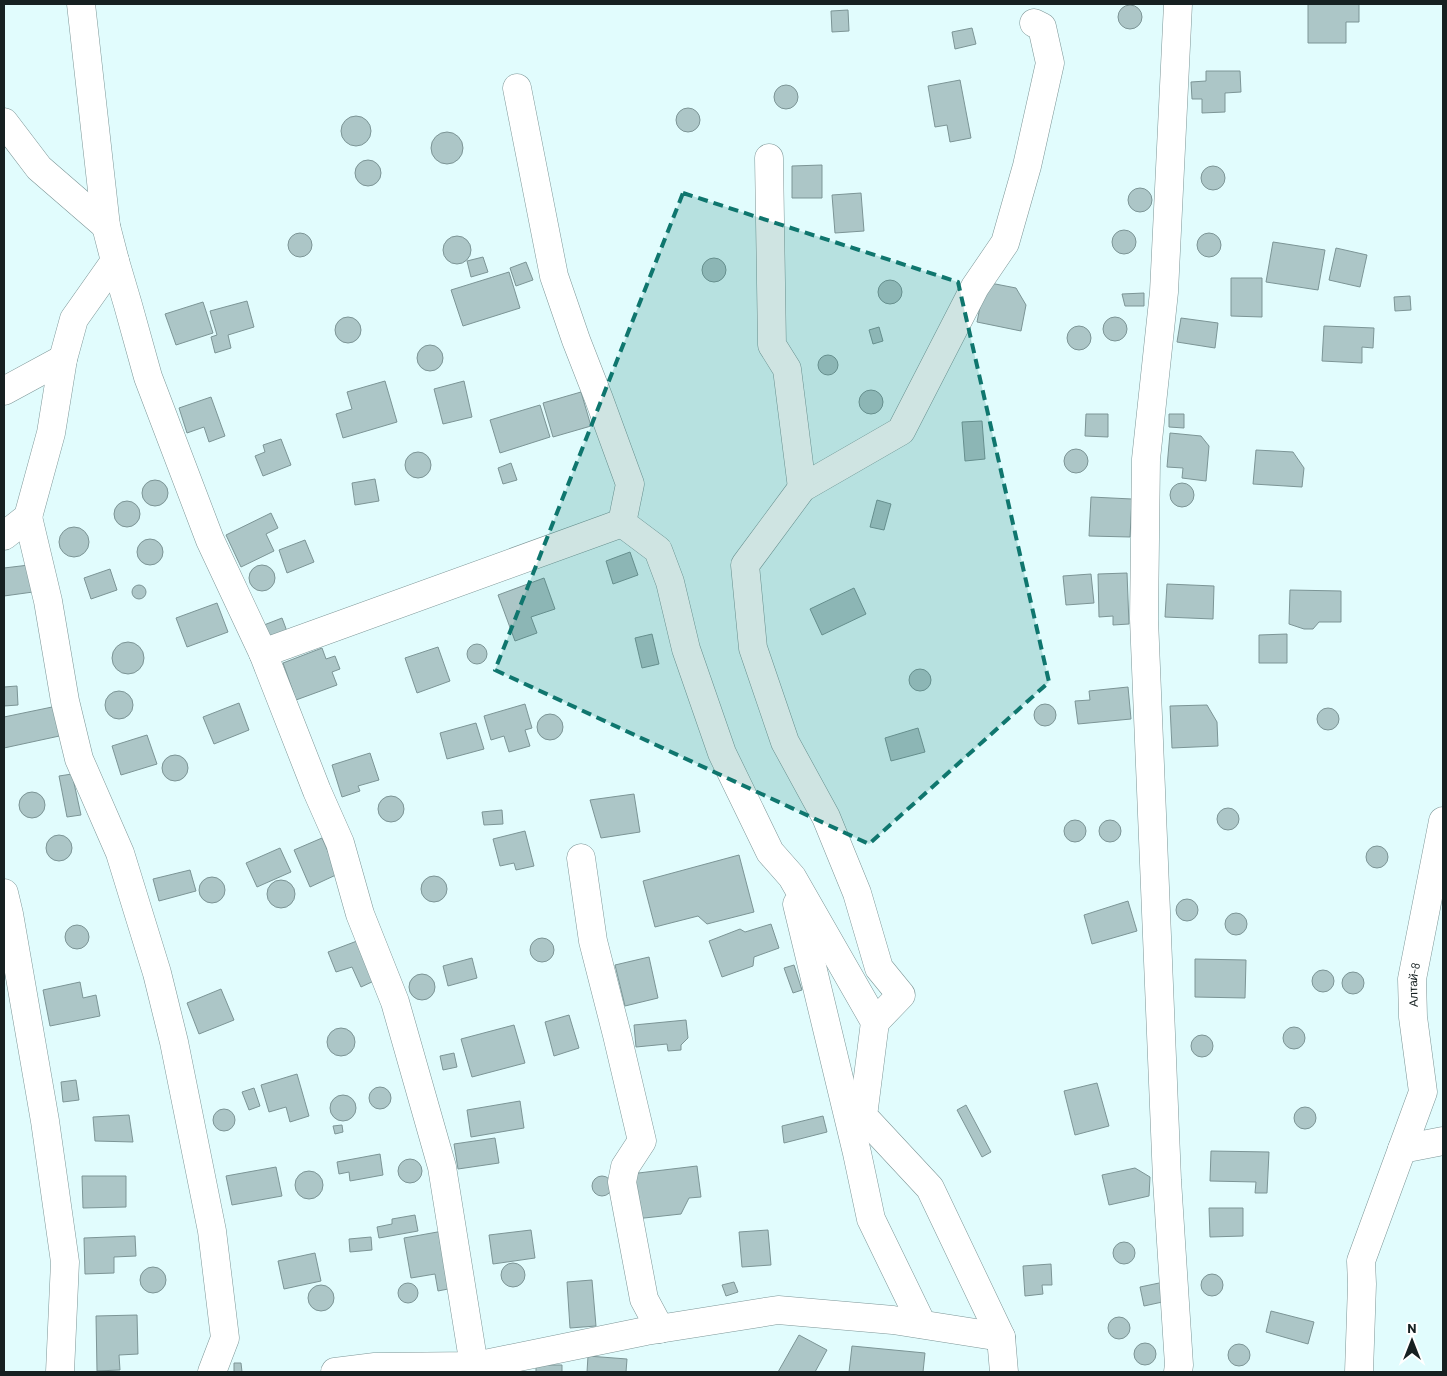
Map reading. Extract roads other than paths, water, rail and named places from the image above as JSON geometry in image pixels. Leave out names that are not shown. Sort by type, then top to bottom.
[{"type":"street","points":[[81,4],[106,226],[151,386],[210,540],[263,652],[316,791],[340,843],[360,914],[395,1002],[442,1167],[475,1369]]},
{"type":"street","points":[[1178,4],[1164,292],[1146,459],[1144,619],[1167,1180],[1178,1372]]},
{"type":"street","points":[[1004,1372],[1001,1337],[930,1188],[863,1116],[875,1022],[901,995],[880,968],[857,893],[826,817],[785,742],[753,648],[746,565],[802,488],[901,430],[975,288],[1005,243],[1027,166],[1050,63],[1042,27],[1034,23]]},
{"type":"street","points":[[517,88],[554,276],[630,484],[622,522]]},
{"type":"street","points":[[4,122],[38,168],[106,226]]},
{"type":"street","points":[[769,158],[772,345],[787,369],[802,488]]},
{"type":"street","points":[[115,260],[74,319],[63,359],[51,433],[28,517],[48,602],[65,701],[79,760],[120,853],[157,973],[174,1042],[212,1231],[225,1338],[212,1372]]},
{"type":"street","points":[[4,391],[63,359]]},
{"type":"street","points":[[4,536],[28,517]]},
{"type":"street","points":[[622,522],[658,550],[670,582],[686,649],[722,753],[770,852],[792,878],[875,1022]]},
{"type":"street","points":[[263,652],[622,522]]},
{"type":"street","name":"Алтай-8","points":[[1359,1372],[1361,1261],[1423,1092],[1413,1017],[1412,979],[1443,820]]},
{"type":"street","points":[[581,858],[593,941],[642,1141],[625,1167],[622,1182],[644,1299],[660,1329]]},
{"type":"street","points":[[792,878],[858,1153],[871,1219],[922,1324]]},
{"type":"street","points":[[4,893],[45,1121],[65,1262],[60,1372]]},
{"type":"street","points":[[1402,1149],[1443,1141]]},
{"type":"street","points":[[335,1372],[376,1367],[475,1369],[660,1329],[778,1310],[893,1320],[1001,1337]]}]
